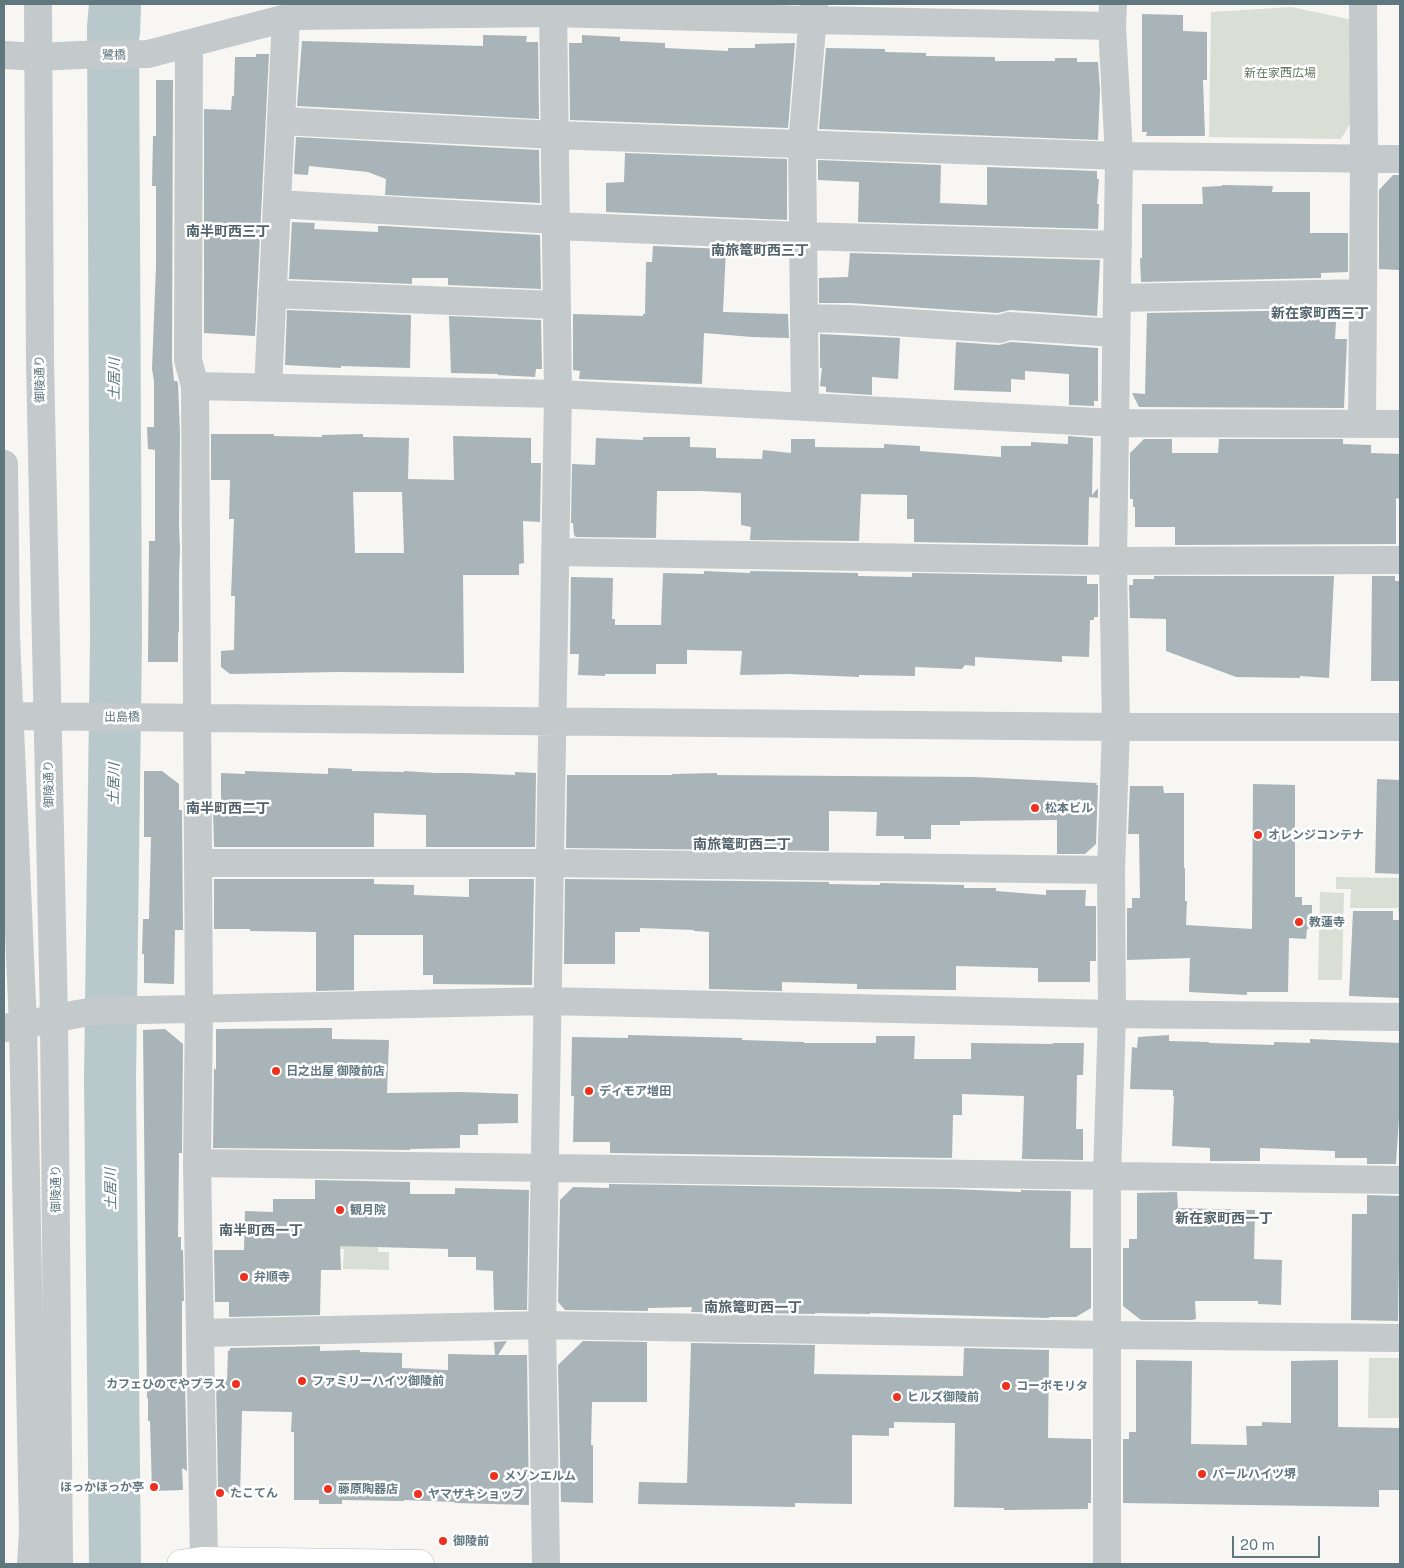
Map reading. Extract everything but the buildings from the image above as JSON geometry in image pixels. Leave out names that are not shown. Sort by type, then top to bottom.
[{"type":"main road","points":[[192,1563],[420,1564]]},
{"type":"street","name":"御陵通り","points":[[38,4],[40,361],[54,1018],[59,1564]]},
{"type":"street","points":[[1362,423],[1363,4]]},
{"type":"street","name":"鷺橋","points":[[4,54],[38,57],[80,54],[148,54],[189,44],[291,12],[553,8],[1113,15]]},
{"type":"street","points":[[546,1564],[542,1325],[558,394],[553,8]]},
{"type":"street","points":[[268,388],[281,121],[291,12]]},
{"type":"street","points":[[805,407],[802,144],[813,12]]},
{"type":"street","points":[[1107,1564],[1107,1175],[1112,1014],[1112,870],[1116,727],[1113,561],[1119,156],[1113,15]]},
{"type":"street","points":[[189,44],[188,360],[195,386],[199,1009],[197,1163],[200,1333],[192,1563]]},
{"type":"street","points":[[281,121],[555,135],[1119,156],[1400,159]]},
{"type":"street","points":[[277,204],[556,223],[803,236],[1118,244]]},
{"type":"street","points":[[1117,298],[1363,293]]},
{"type":"street","points":[[272,294],[557,305]]},
{"type":"street","points":[[804,318],[1000,328],[1010,326],[1116,333]]},
{"type":"street","points":[[195,386],[558,394],[1114,423],[1400,424]]},
{"type":"street","points":[[4,464],[5,636],[9,716],[13,1026],[33,1531],[31,1564]]},
{"type":"street","points":[[555,552],[1113,561],[1400,560]]},
{"type":"street","name":"出島橋","points":[[9,716],[1116,727],[1400,727]]},
{"type":"street","points":[[198,863],[550,863],[1112,870]]},
{"type":"street","points":[[13,1026],[97,1011],[547,1001],[1112,1014],[1400,1017]]},
{"type":"street","points":[[197,1163],[1400,1180]]},
{"type":"street","points":[[200,1333],[542,1325],[1400,1338]]},
{"type":"green space","name":"新在家西広場","points":[[1292,7],[1352,20],[1350,124],[1341,139],[1209,137],[1211,12]]},
{"type":"green space","points":[[1336,877],[1400,878],[1400,917],[1398,908],[1350,908],[1351,889],[1336,889]]},
{"type":"green space","points":[[1320,892],[1344,893],[1342,980],[1318,980]]},
{"type":"green space","points":[[379,1237],[378,1252],[389,1252],[389,1270],[343,1269],[344,1249],[326,1248]]},
{"type":"green space","points":[[1369,1358],[1400,1358],[1400,1418],[1368,1418]]},
{"type":"shaded area","points":[[96,4],[141,4],[140,36],[94,38]]},
{"type":"waterway","name":"土居川","points":[[115,4],[113,27],[116,639],[110,1079],[115,1564]]},
{"type":"place","name":"松本ビル","points":[[1035,808]]},
{"type":"place","name":"オレンジコンテナ","points":[[1258,835]]},
{"type":"place","name":"教蓮寺","points":[[1299,922]]},
{"type":"place","name":"日之出屋 御陵前店","points":[[276,1071]]},
{"type":"place","name":"ディモア増田","points":[[589,1091]]},
{"type":"place","name":"観月院","points":[[340,1210]]},
{"type":"place","name":"弁順寺","points":[[244,1277]]},
{"type":"place","name":"ファミリーハイツ御陵前","points":[[302,1381]]},
{"type":"place","name":"カフェひのでやプラス","points":[[236,1384]]},
{"type":"place","name":"コーポモリタ","points":[[1006,1386]]},
{"type":"place","name":"ヒルズ御陵前","points":[[897,1397]]},
{"type":"place","name":"パールハイツ堺","points":[[1202,1474]]},
{"type":"place","name":"メゾンエルム","points":[[494,1476]]},
{"type":"place","name":"ほっかほっか亭","points":[[154,1487]]},
{"type":"place","name":"藤原陶器店","points":[[328,1489]]},
{"type":"place","name":"たこてん","points":[[220,1493]]},
{"type":"place","name":"ヤマザキショップ","points":[[418,1494]]},
{"type":"place","name":"御陵前","points":[[443,1541]]},
{"type":"district","name":"南半町西三丁","points":[[228,232]]},
{"type":"district","name":"南旅篭町西三丁","points":[[760,251]]},
{"type":"district","name":"新在家町西三丁","points":[[1320,314]]},
{"type":"district","name":"南半町西二丁","points":[[228,809]]},
{"type":"district","name":"南旅篭町西二丁","points":[[742,845]]},
{"type":"district","name":"新在家町西一丁","points":[[1224,1219]]},
{"type":"district","name":"南半町西一丁","points":[[261,1231]]},
{"type":"district","name":"南旅篭町西一丁","points":[[753,1308]]}]
